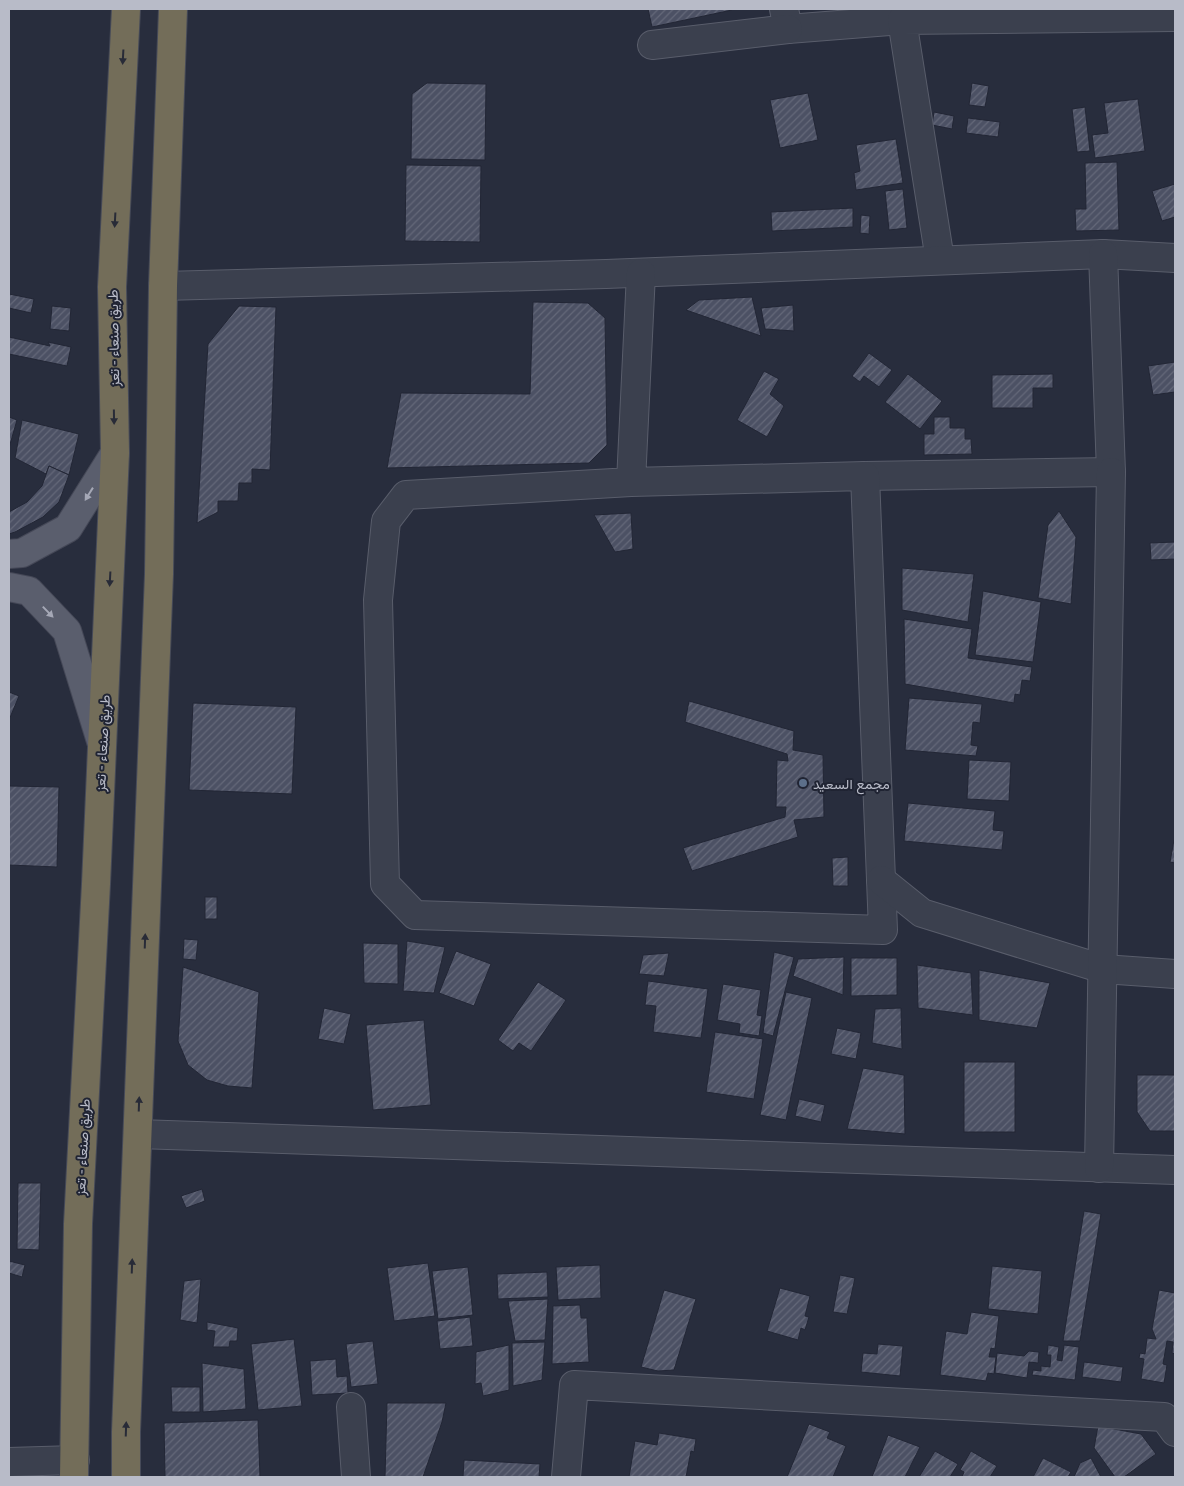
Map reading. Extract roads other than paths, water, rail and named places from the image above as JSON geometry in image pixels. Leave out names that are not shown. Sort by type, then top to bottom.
[{"type":"highway","name":"طريق صنعاء - تعز","points":[[75,1468],[78,1224],[115,453],[112,287],[126,9]]},
{"type":"highway","points":[[126,1477],[126,1432],[159,574],[163,286],[173,9]]},
{"type":"main road","points":[[9,554],[22,553],[68,528],[115,453]]},
{"type":"main road","points":[[9,587],[28,591],[67,631],[102,744]]},
{"type":"street","points":[[652,46],[786,19],[902,20],[1175,17]]},
{"type":"street","points":[[902,20],[940,260]]},
{"type":"street","points":[[163,286],[641,273],[1103,254],[1175,258]]},
{"type":"street","points":[[1099,1168],[1111,472],[1103,254]]},
{"type":"street","points":[[631,482],[641,273]]},
{"type":"street","points":[[865,476],[883,930],[415,915],[386,884],[378,600],[386,521],[406,494],[631,482],[865,476],[1111,472]]},
{"type":"street","points":[[881,880],[922,913],[1103,969],[1175,974]]},
{"type":"street","points":[[138,1134],[1175,1170]]},
{"type":"street","points":[[566,1477],[574,1385],[1164,1417],[1175,1432]]},
{"type":"street","points":[[351,1407],[356,1477]]},
{"type":"street","points":[[9,1462],[75,1468]]},
{"type":"place","name":"مجمع السعيد","points":[[803,783]]}]
